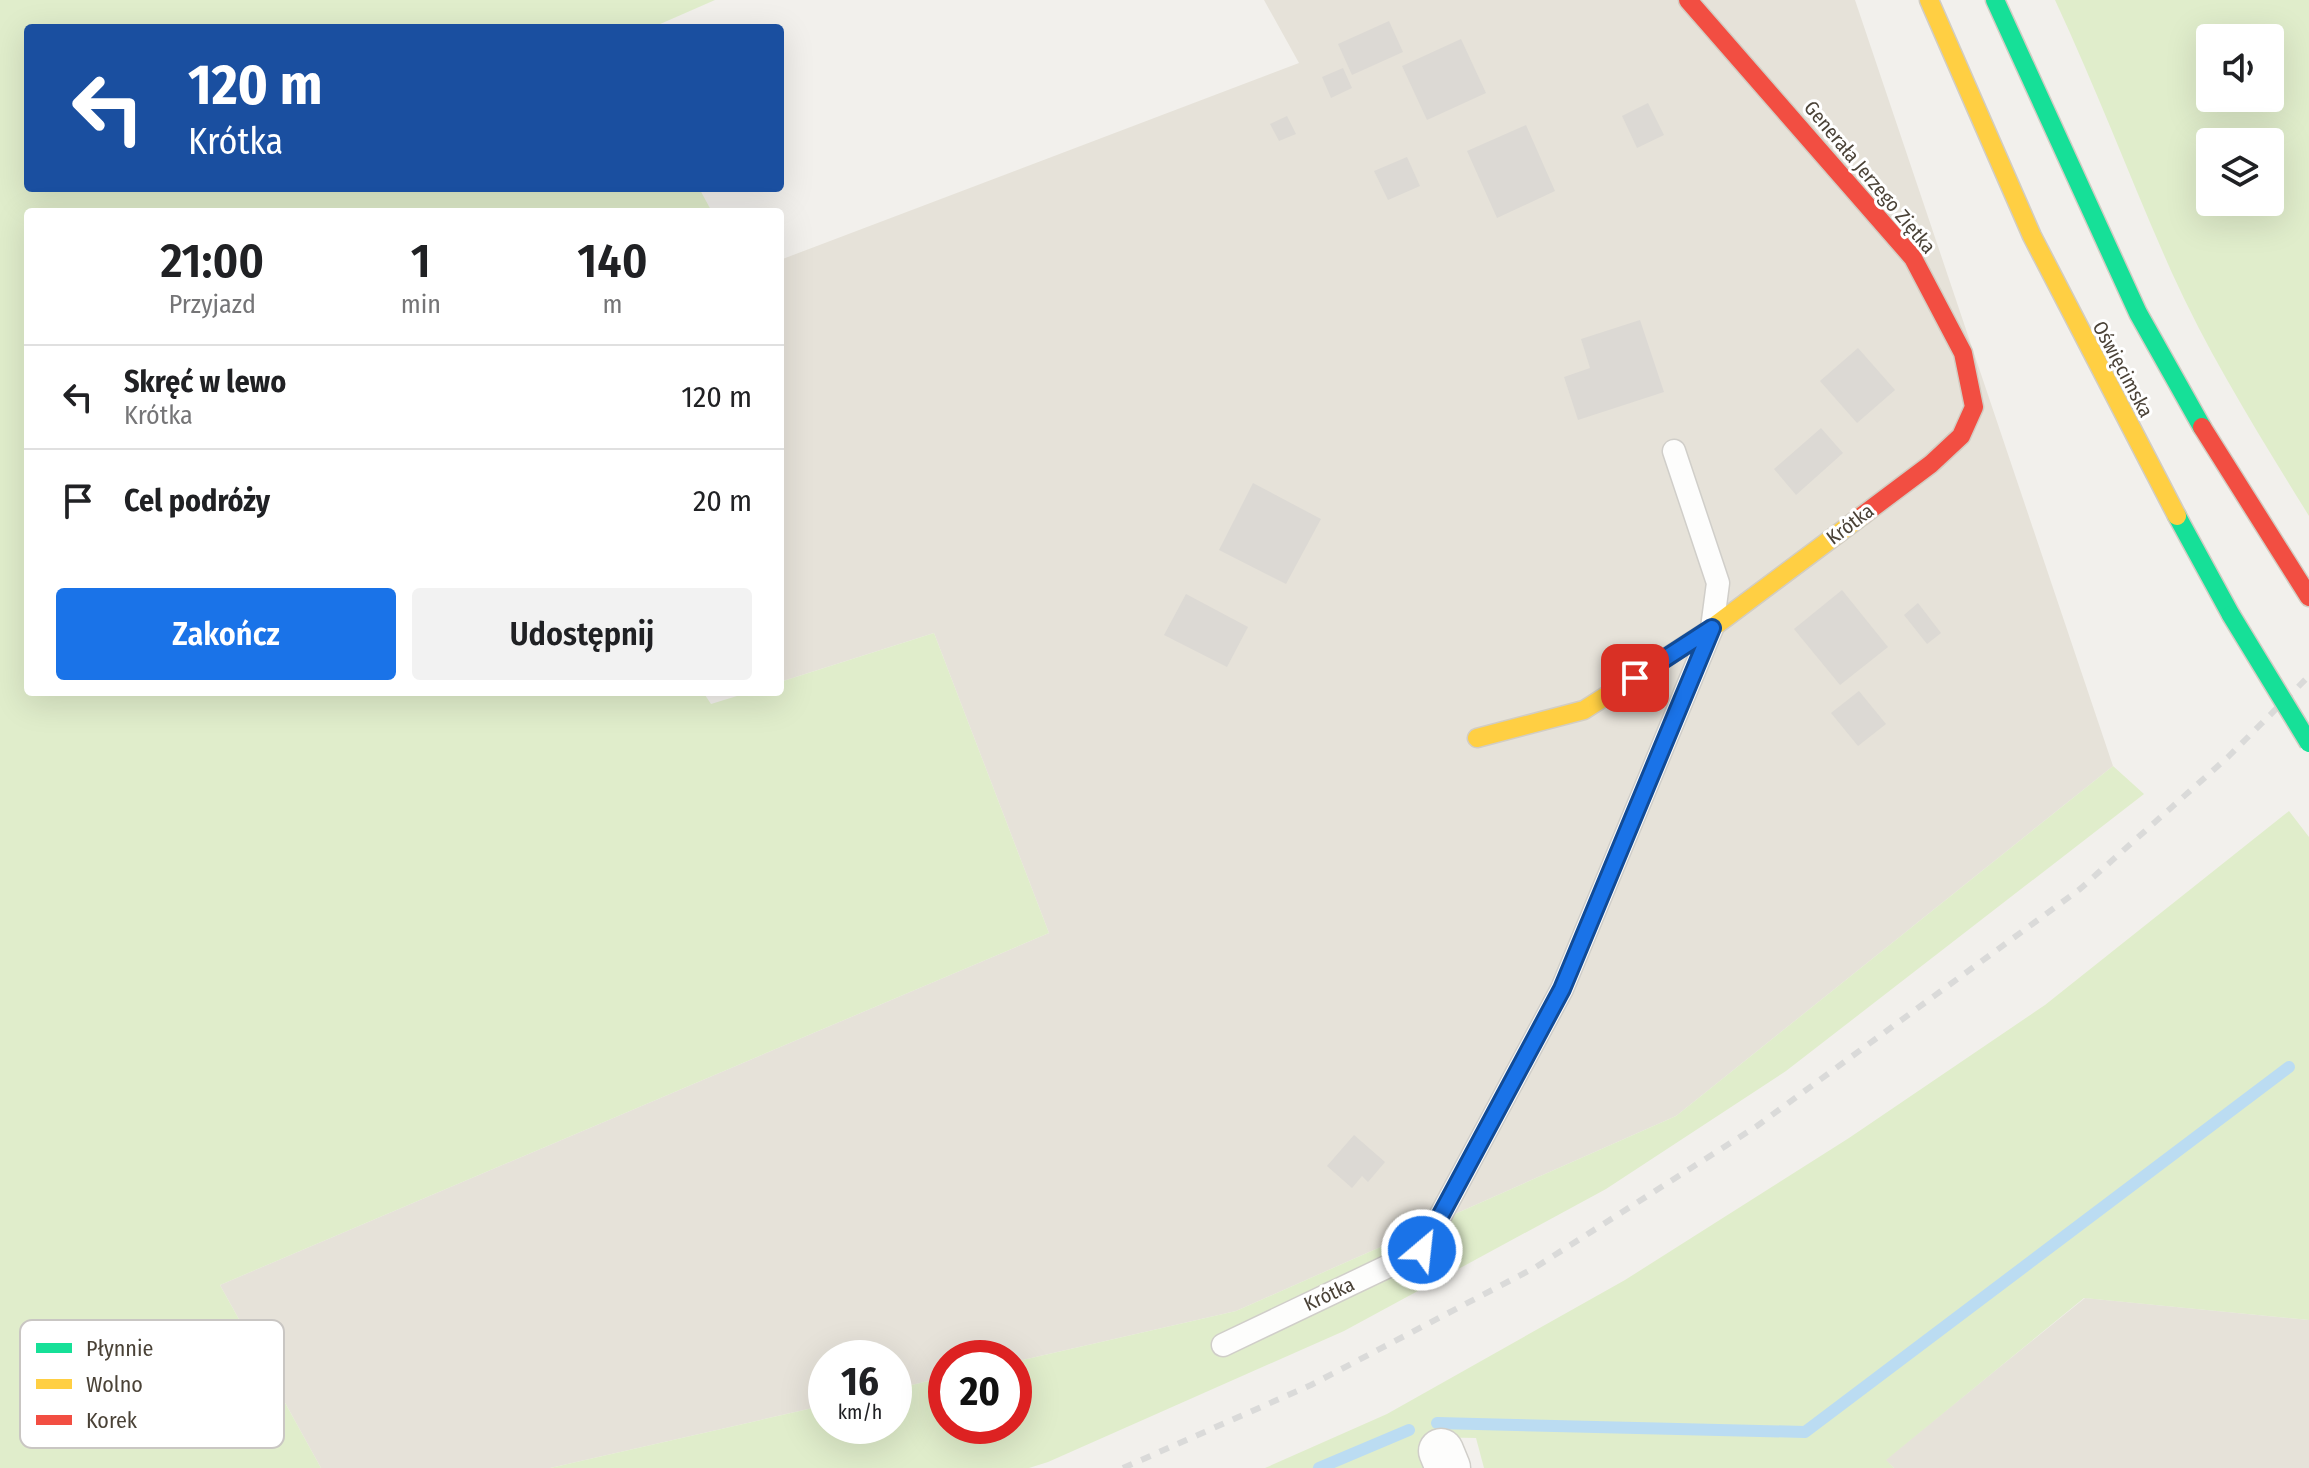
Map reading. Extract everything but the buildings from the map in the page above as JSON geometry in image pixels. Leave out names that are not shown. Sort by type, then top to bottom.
[{"type":"main road","name":"Generała Jerzego Ziętka","points":[[1688,0],[1913,258],[1963,353],[1974,407]]},
{"type":"main road","name":"Oświęcimska","points":[[1929,0],[2019,213],[2081,339],[2231,615],[2309,743]]},
{"type":"main road","name":"Oświęcimska","points":[[1995,0],[2138,313],[2206,435],[2309,597]]},
{"type":"main road","name":"Krótka","points":[[1477,738],[1584,710],[1712,628],[1931,464],[1961,436],[1974,407]]},
{"type":"lane","name":"Krótka","points":[[1223,1345],[1422,1250],[1562,989],[1712,628],[1718,583],[1674,451]]},
{"type":"shaded area","points":[[1264,0],[1855,0],[2113,766],[1676,1116],[1236,1311],[1032,1358],[1032,1340],[928,1340],[928,1381],[912,1385],[912,1340],[808,1340],[808,1409],[550,1468],[321,1468],[284,1401],[284,1320],[239,1320],[220,1285],[1049,933],[934,633],[784,681],[784,258],[1299,63]]},
{"type":"shaded area","points":[[2085,1298],[2309,1320],[2309,1468],[1894,1468],[1885,1460]]},
{"type":"green space","points":[[0,0],[715,0],[660,24],[24,24],[24,192],[701,192],[710,208],[24,208],[24,696],[706,696],[711,704],[737,696],[784,696],[784,681],[934,633],[1049,933],[220,1285],[239,1320],[20,1320],[20,1448],[284,1448],[284,1401],[321,1468],[0,1468]]},
{"type":"green space","points":[[2055,0],[2309,0],[2309,516],[2237,397],[2187,304]]},
{"type":"green space","points":[[2113,766],[2144,794],[1786,1071],[1606,1189],[1344,1331],[1048,1462],[1029,1468],[550,1468],[808,1409],[808,1444],[912,1444],[912,1385],[928,1381],[928,1444],[1032,1444],[1032,1358],[1236,1311],[1676,1116]]},
{"type":"green space","points":[[2289,811],[2309,837],[2309,1320],[2084,1298],[1886,1460],[1894,1468],[1484,1468],[1476,1438],[1425,1437],[1429,1468],[1265,1468],[1387,1414],[1625,1280],[1849,1138],[2045,1005]]},
{"type":"waterway","points":[[1437,1423],[1805,1432],[2289,1067]]},
{"type":"waterway","points":[[1319,1468],[1409,1430]]},
{"type":"railway","points":[[1123,1468],[1311,1385],[1536,1267],[1757,1126],[2080,889],[2228,757],[2309,676]]},
{"type":"traffic: fast","points":[[1995,0],[2138,313],[2202,427]]},
{"type":"traffic: fast","points":[[2177,516],[2231,615]]},
{"type":"traffic: fast","points":[[2231,615],[2309,743]]},
{"type":"traffic: slow","points":[[1929,0],[2032,236],[2177,516]]},
{"type":"traffic: slow","points":[[1477,738],[1584,710],[1712,628],[1863,515]]},
{"type":"traffic: jam","points":[[1688,0],[1913,258],[1963,353],[1974,407],[1961,436],[1931,464],[1863,515]]},
{"type":"traffic: jam","points":[[2202,427],[2309,597]]},
{"type":"route","points":[[1422,1250],[1562,989],[1712,628],[1635,678]]}]
